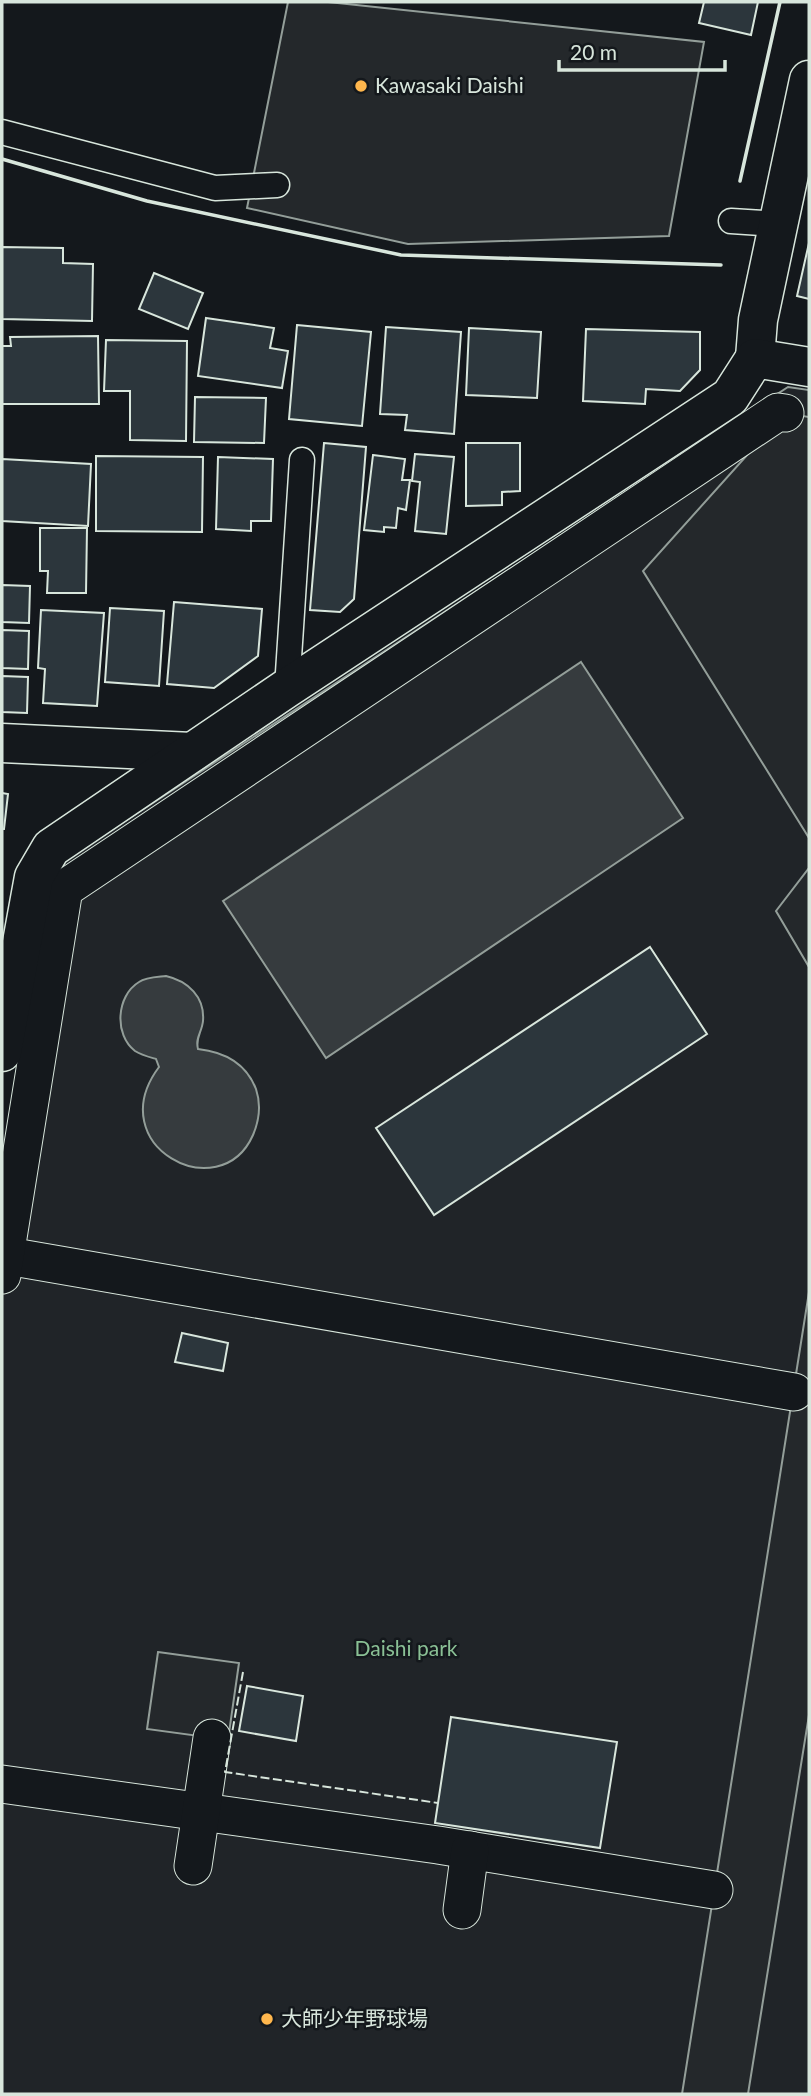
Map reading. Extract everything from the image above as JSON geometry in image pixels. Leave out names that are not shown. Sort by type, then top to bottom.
[{"type":"street","points":[[2,1052],[34,877],[51,848],[287,688],[730,397],[755,358],[758,320],[778,224],[805,120],[809,80]]},
{"type":"street","points":[[755,358],[809,367]]},
{"type":"street","points":[[785,413],[778,412],[64,889],[3,1262],[794,1392]]},
{"type":"street","points":[[2,743],[192,752]]},
{"type":"street","points":[[193,1866],[212,1738]]},
{"type":"street","points":[[2,1784],[470,1850],[714,1890]]},
{"type":"street","points":[[462,1910],[470,1850]]},
{"type":"lane","points":[[2,132],[215,188],[277,185]]},
{"type":"lane","points":[[731,221],[778,224]]},
{"type":"lane","points":[[287,688],[302,460]]},
{"type":"green space","name":"Daishi park","points":[[788,387],[809,390],[809,2094],[2,2094],[2,1203],[55,867]]},
{"type":"shaded area","points":[[288,2],[328,2],[704,42],[669,236],[408,244],[247,208]]},
{"type":"shaded area","points":[[785,413],[809,417],[809,838],[643,571]]},
{"type":"shaded area","points":[[581,662],[683,818],[326,1058],[223,901]]},
{"type":"shaded area","points":[[809,868],[809,967],[776,911]]},
{"type":"shaded area","points":[[166,976],[188,986],[198,998],[203,1021],[197,1042],[198,1049],[233,1060],[247,1072],[258,1095],[259,1112],[253,1135],[237,1157],[216,1167],[193,1167],[172,1158],[154,1143],[144,1121],[145,1096],[159,1067],[156,1059],[135,1051],[128,1044],[120,1016],[131,988],[145,979]]},
{"type":"shaded area","points":[[809,1292],[809,1715],[748,2094],[682,2094]]},
{"type":"shaded area","points":[[158,1652],[239,1663],[228,1740],[147,1729]]},
{"type":"building","points":[[704,2],[758,2],[751,35],[699,23]]},
{"type":"building","points":[[809,243],[809,299],[797,296]]},
{"type":"building","points":[[2,247],[63,248],[63,263],[93,264],[92,321],[2,319]]},
{"type":"building","points":[[154,273],[203,293],[188,329],[139,309]]},
{"type":"building","points":[[206,318],[274,328],[270,348],[288,351],[282,388],[198,376]]},
{"type":"building","points":[[297,325],[371,332],[362,426],[289,419]]},
{"type":"building","points":[[386,327],[461,332],[454,434],[405,430],[407,415],[380,414]]},
{"type":"building","points":[[469,328],[541,332],[537,398],[466,395]]},
{"type":"building","points":[[586,329],[700,332],[700,370],[680,391],[646,389],[645,404],[583,401]]},
{"type":"building","points":[[98,336],[99,404],[2,404],[2,346],[11,346],[10,337]]},
{"type":"building","points":[[106,340],[187,341],[186,441],[130,440],[130,391],[104,391]]},
{"type":"building","points":[[195,397],[266,398],[264,443],[194,442]]},
{"type":"building","points":[[324,443],[366,447],[354,599],[340,612],[310,610]]},
{"type":"building","points":[[466,443],[520,443],[520,491],[502,492],[502,505],[466,506]]},
{"type":"building","points":[[415,454],[454,457],[446,534],[415,531],[420,482],[412,481]]},
{"type":"building","points":[[373,455],[405,459],[402,480],[410,480],[406,510],[398,508],[396,528],[384,527],[384,532],[364,530]]},
{"type":"building","points":[[96,456],[203,457],[202,532],[96,531]]},
{"type":"building","points":[[218,457],[273,459],[271,521],[251,521],[251,531],[216,529]]},
{"type":"building","points":[[2,459],[91,464],[88,526],[2,521]]},
{"type":"building","points":[[40,528],[87,528],[86,593],[47,593],[48,571],[40,571]]},
{"type":"building","points":[[2,585],[30,586],[29,623],[2,622]]},
{"type":"building","points":[[174,602],[262,609],[258,656],[214,688],[167,684]]},
{"type":"building","points":[[110,608],[164,611],[159,686],[105,682]]},
{"type":"building","points":[[41,610],[104,613],[97,706],[43,703],[45,669],[38,668]]},
{"type":"building","points":[[2,630],[29,631],[28,669],[2,668]]},
{"type":"building","points":[[2,676],[28,677],[27,713],[2,712]]},
{"type":"building","points":[[2,793],[8,794],[4,829],[2,829]]},
{"type":"building","points":[[650,947],[707,1034],[434,1215],[376,1128]]},
{"type":"building","points":[[182,1333],[228,1343],[223,1371],[175,1362]]},
{"type":"building","points":[[247,1686],[303,1696],[296,1741],[239,1731]]},
{"type":"building","points":[[451,1717],[617,1742],[600,1848],[435,1823]]},
{"type":"fence","points":[[243,1672],[225,1772],[438,1803]]},
{"type":"wall","points":[[740,181],[780,2]]},
{"type":"wall","points":[[2,159],[147,201],[401,255],[721,265]]},
{"type":"place","name":"Kawasaki Daishi","points":[[361,86]]},
{"type":"place","name":"大師少年野球場","points":[[267,2019]]}]
